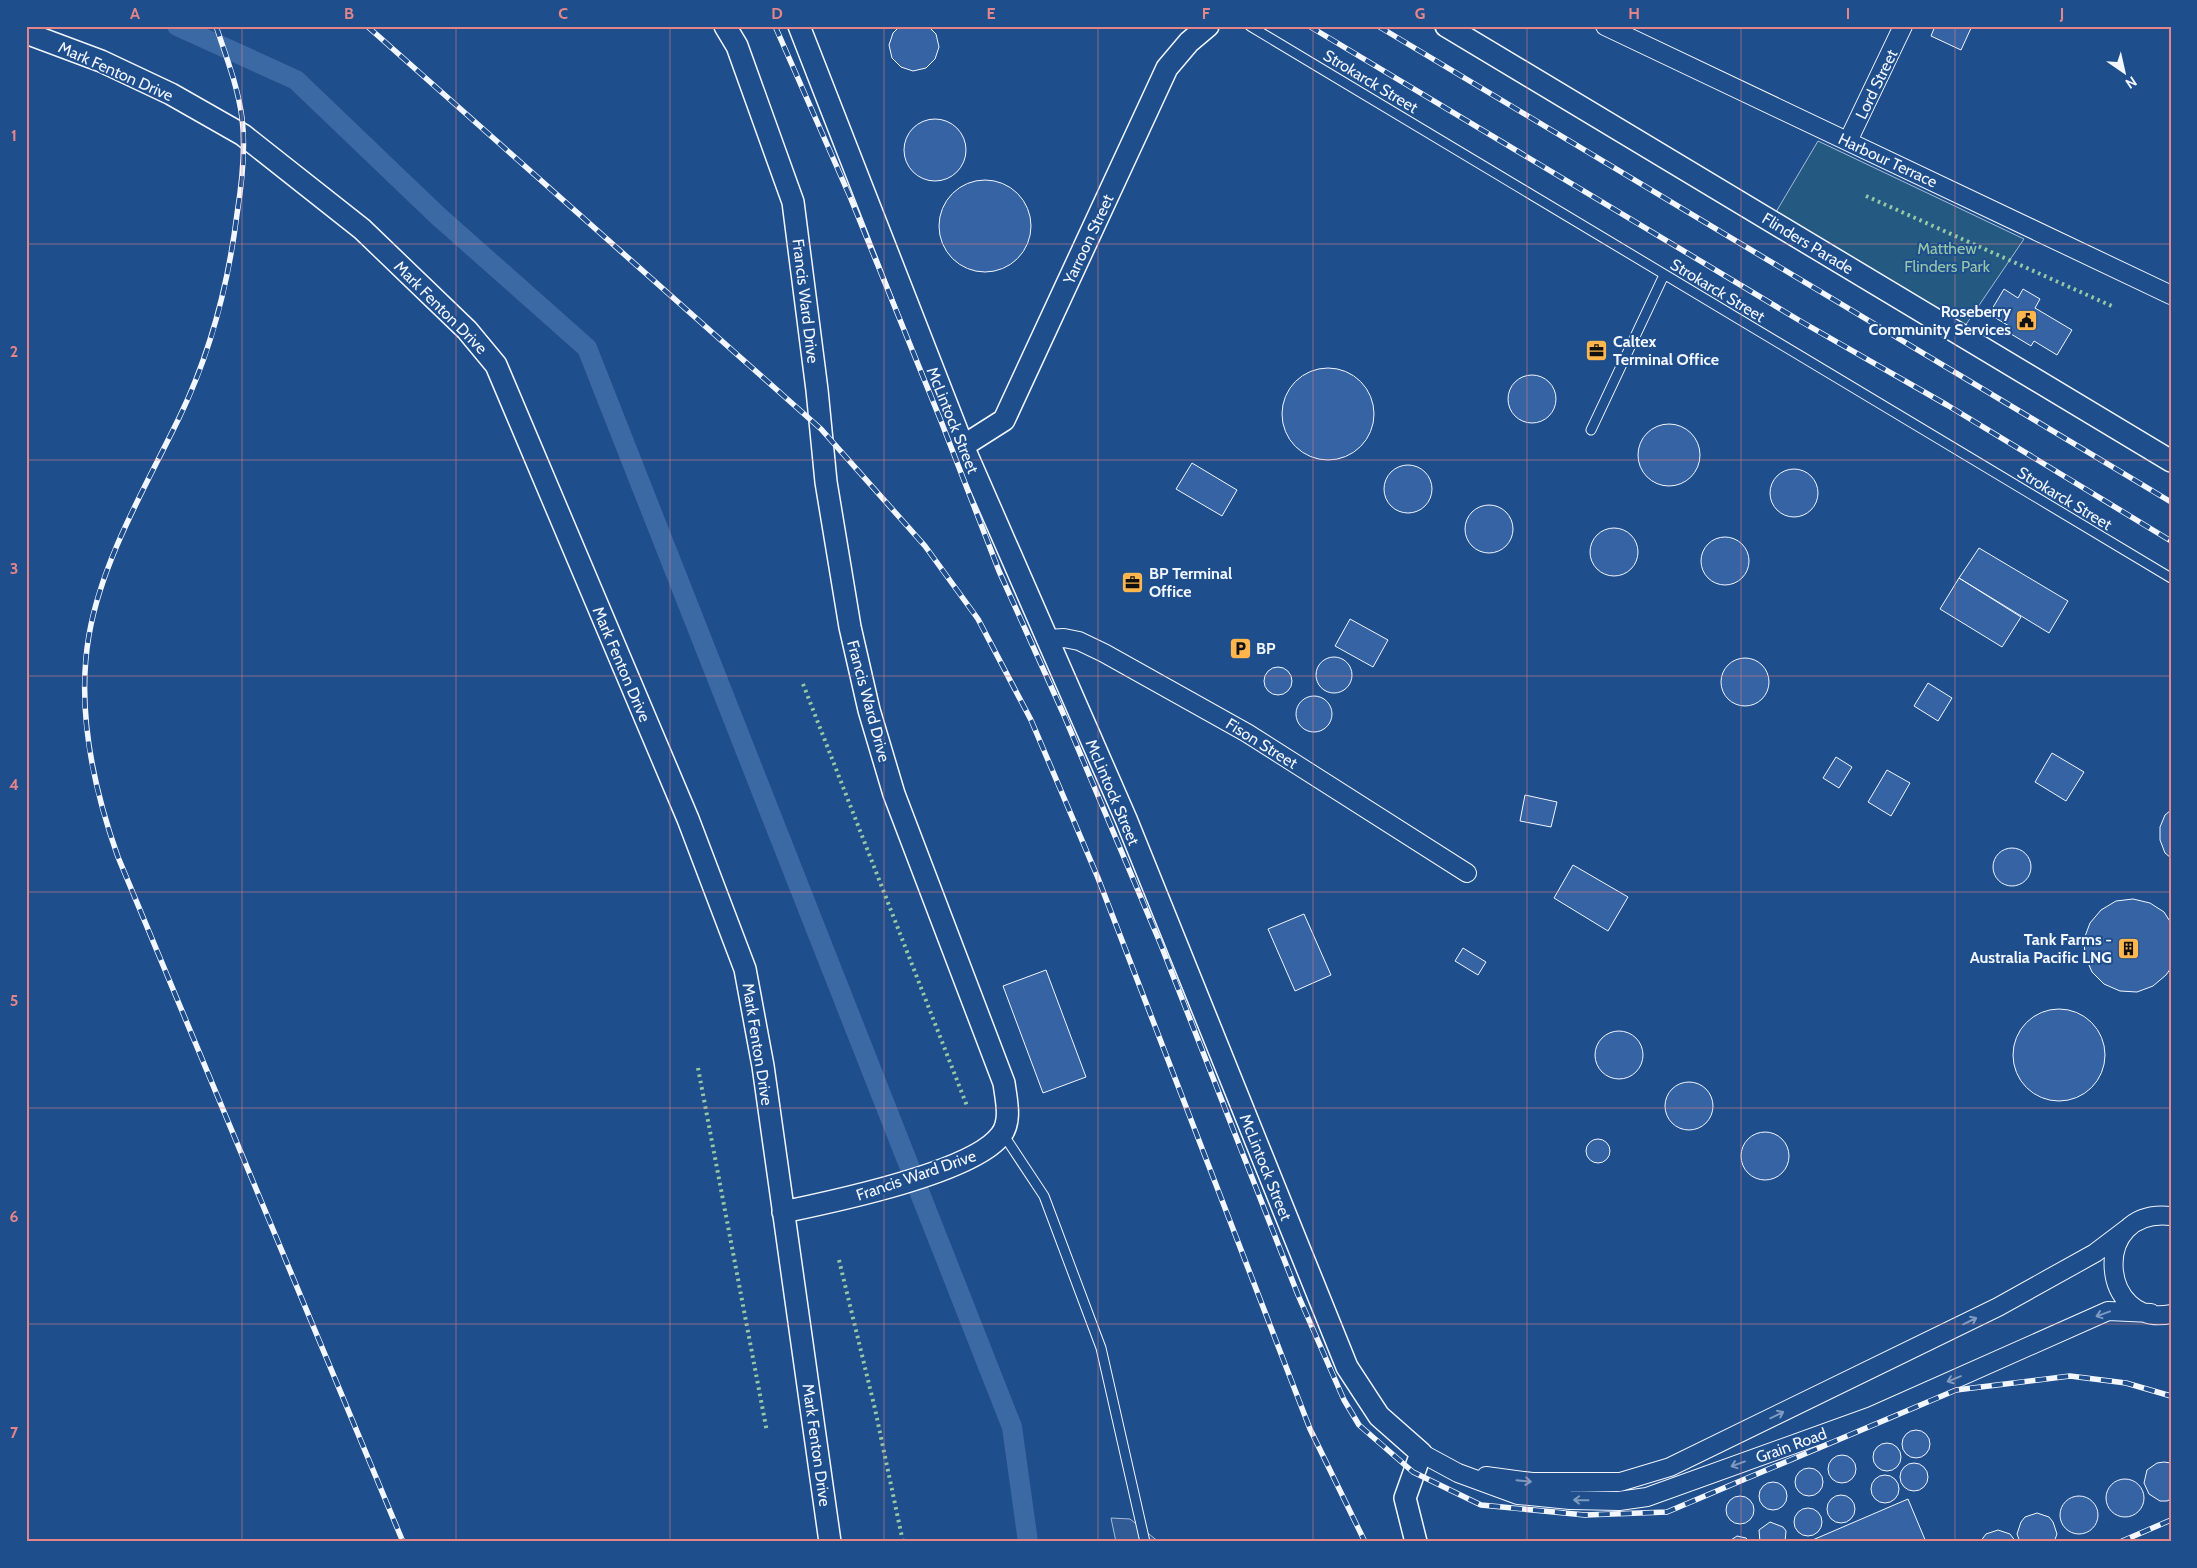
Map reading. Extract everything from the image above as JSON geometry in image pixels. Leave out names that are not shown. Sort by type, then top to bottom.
[{"type":"street","name":"Francis Ward Drive","points":[[725,26],[737,46],[793,202],[817,390],[826,482],[850,627],[869,710],[894,794],[1004,1083],[1007,1106],[1007,1120],[1003,1134],[988,1150],[964,1161],[864,1195],[783,1212]]},
{"type":"street","name":"McLintock Street","points":[[799,26],[963,446],[1126,819],[1347,1367],[1379,1416],[1421,1453]]},
{"type":"street","name":"Yarroon Street","points":[[963,446],[1004,420],[1167,68],[1189,42],[1208,26]]},
{"type":"street","name":"Flinders Parade","points":[[1446,26],[2171,460]]},
{"type":"street","name":"Harbour Terrace","points":[[1604,26],[2171,295]]},
{"type":"street","name":"Lord Street","points":[[1848,141],[1903,26]]},
{"type":"street","name":"Mark Fenton Drive","points":[[26,33],[101,61],[171,94],[243,135],[362,229],[467,330],[496,365],[688,819],[745,969],[763,1066],[830,1542]]},
{"type":"street","name":"Fison Street","points":[[1046,639],[1064,638],[1079,641],[1121,662],[1247,733],[1467,873]]},
{"type":"street","points":[[1458,1473],[1532,1482],[1620,1482],[1670,1467],[1998,1307],[2095,1252],[2142,1219],[2159,1215],[2171,1216]]},
{"type":"street","points":[[2128,1228],[2118,1241],[2113,1255],[2112,1271],[2116,1285],[2124,1298],[2137,1308],[2151,1314]]},
{"type":"street","name":"Grain Road","points":[[1421,1453],[1458,1473],[1518,1495],[1570,1500],[1619,1501],[1647,1496],[1872,1416],[2108,1311],[2171,1314]]},
{"type":"street","points":[[1416,1542],[1405,1498],[1421,1453]]},
{"type":"lane","name":"Strokarck Street","points":[[1250,26],[2171,578]]},
{"type":"lane","points":[[1591,430],[1664,275]]},
{"type":"lane","points":[[1003,1134],[1044,1196],[1101,1348],[1144,1542]]},
{"type":"green space","name":"Matthew Flinders Park","points":[[1818,141],[2024,239],[1965,326],[1776,212]]},
{"type":"shaded area","points":[[1111,1518],[1130,1519],[1159,1542],[1116,1542]]},
{"type":"building","points":[[900,26],[928,26],[936,34],[939,47],[935,59],[926,68],[913,71],[901,67],[892,58],[889,45],[893,33]]},
{"type":"building","points":[[1935,26],[1972,26],[1961,50],[1931,36]]},
{"type":"building","points":[[929,119],[941,119],[957,128],[964,138],[966,150],[964,162],[957,172],[941,181],[929,181],[918,176],[909,167],[904,156],[904,144],[909,133],[918,124]]},
{"type":"building","points":[[985,180],[1003,183],[1018,193],[1028,208],[1031,226],[1028,244],[1018,259],[1003,269],[985,272],[967,269],[952,259],[942,244],[939,226],[942,208],[952,193],[967,183]]},
{"type":"building","name":"Roseberry Community Services","points":[[2004,289],[2018,298],[2023,289],[2040,299],[2035,308],[2072,330],[2057,355],[2034,341],[2031,346],[2006,331],[2009,326],[1989,314]]},
{"type":"building","points":[[1328,368],[1346,371],[1361,381],[1371,396],[1374,414],[1371,432],[1361,447],[1346,457],[1328,460],[1310,457],[1295,447],[1285,432],[1282,414],[1285,396],[1295,381],[1310,371]]},
{"type":"building","points":[[1527,375],[1537,375],[1546,379],[1552,385],[1555,390],[1555,408],[1546,419],[1537,423],[1527,423],[1518,419],[1512,413],[1508,404],[1508,394],[1512,385],[1518,379]]},
{"type":"building","points":[[1663,424],[1675,424],[1691,433],[1698,443],[1700,455],[1698,467],[1691,477],[1675,486],[1663,486],[1652,481],[1643,472],[1638,461],[1638,449],[1643,438],[1652,429]]},
{"type":"building","points":[[1192,463],[1237,490],[1222,516],[1176,489]]},
{"type":"building","points":[[1403,465],[1413,465],[1422,469],[1428,475],[1432,489],[1428,503],[1422,509],[1413,513],[1403,513],[1394,509],[1388,503],[1384,494],[1384,484],[1388,475],[1394,469]]},
{"type":"building","points":[[1789,469],[1799,469],[1808,473],[1814,479],[1818,493],[1814,507],[1808,513],[1799,517],[1789,517],[1780,513],[1774,507],[1770,498],[1770,488],[1774,479],[1780,473]]},
{"type":"building","points":[[1484,505],[1494,505],[1503,509],[1509,515],[1513,529],[1509,543],[1503,549],[1494,553],[1484,553],[1475,549],[1469,543],[1465,534],[1465,524],[1469,515],[1475,509]]},
{"type":"building","points":[[1609,528],[1619,528],[1628,532],[1634,538],[1637,543],[1637,561],[1628,572],[1619,576],[1609,576],[1600,572],[1594,566],[1590,557],[1590,547],[1594,538],[1600,532]]},
{"type":"building","points":[[1720,537],[1730,537],[1739,541],[1745,547],[1749,561],[1745,575],[1739,581],[1730,585],[1720,585],[1711,581],[1705,575],[1701,566],[1701,556],[1705,547],[1711,541]]},
{"type":"building","points":[[1979,548],[2068,601],[2049,633],[1959,578]]},
{"type":"building","points":[[1959,578],[2021,617],[2002,647],[1940,609]]},
{"type":"building","points":[[1350,619],[1388,640],[1373,667],[1335,646]]},
{"type":"building","points":[[1334,657],[1346,663],[1352,675],[1346,687],[1334,693],[1322,687],[1316,675],[1322,663]]},
{"type":"building","points":[[1740,658],[1750,658],[1759,662],[1765,668],[1769,682],[1765,696],[1759,702],[1750,706],[1740,706],[1731,702],[1725,696],[1721,687],[1721,677],[1725,668],[1731,662]]},
{"type":"building","points":[[1278,667],[1288,671],[1292,681],[1288,691],[1278,695],[1268,691],[1264,681],[1268,671]]},
{"type":"building","points":[[1928,683],[1952,698],[1938,721],[1914,706]]},
{"type":"building","points":[[1314,696],[1326,702],[1332,714],[1326,726],[1314,732],[1302,726],[1296,714],[1302,702]]},
{"type":"building","points":[[2052,753],[2084,772],[2066,801],[2035,782]]},
{"type":"building","points":[[1836,757],[1852,767],[1839,788],[1823,778]]},
{"type":"building","points":[[1887,770],[1910,783],[1891,816],[1868,802]]},
{"type":"building","points":[[1525,795],[1557,802],[1551,827],[1520,821]]},
{"type":"building","points":[[2171,810],[2171,858],[2165,853],[2160,840],[2160,827],[2165,815]]},
{"type":"building","points":[[2012,848],[2025,854],[2031,867],[2025,880],[2012,886],[1999,880],[1993,867],[1999,854]]},
{"type":"building","points":[[1573,865],[1628,897],[1608,931],[1554,898]]},
{"type":"building","name":"Tank Farms - Australia Pacific LNG","points":[[2133,899],[2150,903],[2164,912],[2171,923],[2171,968],[2153,986],[2137,992],[2120,991],[2104,984],[2092,972],[2085,956],[2084,939],[2090,923],[2101,910],[2116,901]]},
{"type":"building","points":[[1304,914],[1331,975],[1295,991],[1268,929]]},
{"type":"building","points":[[1463,948],[1486,962],[1478,975],[1455,961]]},
{"type":"building","points":[[1046,970],[1086,1077],[1043,1093],[1003,986]]},
{"type":"building","points":[[2059,1009],[2077,1012],[2092,1022],[2102,1037],[2105,1055],[2102,1073],[2092,1088],[2077,1098],[2059,1101],[2041,1098],[2026,1088],[2016,1073],[2013,1055],[2016,1037],[2026,1022],[2041,1012]]},
{"type":"building","points":[[1614,1031],[1624,1031],[1633,1035],[1639,1041],[1643,1055],[1639,1069],[1633,1075],[1624,1079],[1614,1079],[1605,1075],[1599,1069],[1595,1060],[1595,1050],[1599,1041],[1605,1035]]},
{"type":"building","points":[[1684,1082],[1694,1082],[1703,1086],[1709,1092],[1713,1106],[1709,1120],[1703,1126],[1694,1130],[1684,1130],[1675,1126],[1669,1120],[1665,1111],[1665,1101],[1669,1092],[1675,1086]]},
{"type":"building","points":[[1760,1132],[1770,1132],[1782,1139],[1789,1151],[1789,1161],[1782,1173],[1770,1180],[1760,1180],[1752,1176],[1745,1169],[1741,1161],[1741,1151],[1745,1143],[1752,1136]]},
{"type":"building","points":[[1598,1139],[1606,1143],[1610,1151],[1606,1159],[1598,1163],[1590,1159],[1586,1151],[1590,1143]]},
{"type":"building","points":[[1916,1430],[1926,1434],[1930,1444],[1926,1454],[1916,1458],[1906,1454],[1902,1444],[1906,1434]]},
{"type":"building","points":[[1887,1443],[1897,1447],[1901,1457],[1897,1467],[1887,1471],[1877,1467],[1873,1457],[1877,1447]]},
{"type":"building","points":[[1842,1455],[1852,1459],[1856,1469],[1852,1479],[1842,1483],[1832,1479],[1828,1469],[1832,1459]]},
{"type":"building","points":[[1914,1463],[1924,1467],[1928,1477],[1924,1487],[1914,1491],[1904,1487],[1900,1477],[1904,1467]]},
{"type":"building","points":[[2157,1463],[2171,1463],[2171,1499],[2160,1501],[2149,1494],[2144,1483],[2147,1470]]},
{"type":"building","points":[[1809,1468],[1819,1472],[1823,1482],[1819,1492],[1809,1496],[1799,1492],[1795,1482],[1799,1472]]},
{"type":"building","points":[[1885,1475],[1895,1479],[1899,1489],[1895,1499],[1885,1503],[1875,1499],[1871,1489],[1875,1479]]},
{"type":"building","points":[[2125,1479],[2139,1484],[2144,1498],[2139,1512],[2125,1517],[2111,1512],[2106,1498],[2111,1484]]},
{"type":"building","points":[[1773,1482],[1783,1486],[1787,1496],[1783,1506],[1773,1510],[1763,1506],[1759,1496],[1763,1486]]},
{"type":"building","points":[[1841,1495],[1851,1499],[1855,1509],[1851,1519],[1841,1523],[1831,1519],[1827,1509],[1831,1499]]},
{"type":"building","points":[[1740,1496],[1750,1500],[1754,1510],[1750,1520],[1740,1524],[1730,1520],[1726,1510],[1730,1500]]},
{"type":"building","points":[[2079,1496],[2093,1501],[2098,1515],[2093,1529],[2079,1534],[2065,1529],[2060,1515],[2065,1501]]},
{"type":"building","points":[[1908,1499],[1926,1542],[1808,1542]]},
{"type":"building","points":[[1808,1508],[1818,1512],[1822,1522],[1818,1532],[1808,1536],[1798,1532],[1794,1522],[1798,1512]]},
{"type":"building","points":[[2037,1513],[2049,1517],[2053,1522],[2057,1534],[2054,1542],[2020,1542],[2017,1534],[2021,1522],[2025,1517]]},
{"type":"building","points":[[1770,1522],[1783,1527],[1786,1531],[1785,1542],[1760,1542],[1759,1530]]},
{"type":"building","points":[[1998,1530],[2010,1534],[2016,1542],[1980,1542],[1986,1534]]},
{"type":"building","points":[[1737,1536],[1746,1538],[1750,1542],[1728,1542]]},
{"type":"waterway","points":[[177,26],[296,80],[437,215],[587,348],[1012,1427],[1028,1542]]},
{"type":"railway","points":[[216,26],[235,83],[243,130],[242,178],[229,267],[217,318],[200,368],[179,418],[114,551],[95,607],[85,663],[86,720],[89,748],[101,803],[118,857],[403,1542]]},
{"type":"railway","points":[[367,26],[821,429],[925,546],[978,619],[1031,720],[1098,878],[1310,1429],[1365,1542]]},
{"type":"railway","points":[[775,26],[851,199],[941,421],[999,571],[1063,713],[1161,945],[1298,1295],[1344,1400],[1359,1425],[1413,1472],[1481,1505],[1585,1515],[1667,1512],[1956,1390],[2070,1376],[2126,1383],[2171,1396]]},
{"type":"railway","points":[[1309,26],[1802,322],[1947,405],[2171,541]]},
{"type":"railway","points":[[1378,26],[2171,502]]},
{"type":"railway","points":[[2120,1542],[2171,1520]]},
{"type":"hedge","points":[[1866,196],[2114,307]]},
{"type":"hedge","points":[[803,684],[967,1106]]},
{"type":"hedge","points":[[698,1068],[767,1432]]},
{"type":"hedge","points":[[839,1260],[875,1409],[903,1542]]},
{"type":"place","name":"Roseberry Community Services","points":[[2027,320]]},
{"type":"place","name":"Caltex Terminal Office","points":[[1597,350]]},
{"type":"place","name":"BP Terminal Office","points":[[1133,582]]},
{"type":"place","name":"BP","points":[[1240,648]]},
{"type":"place","name":"Tank Farms - Australia Pacific LNG","points":[[2128,948]]}]
